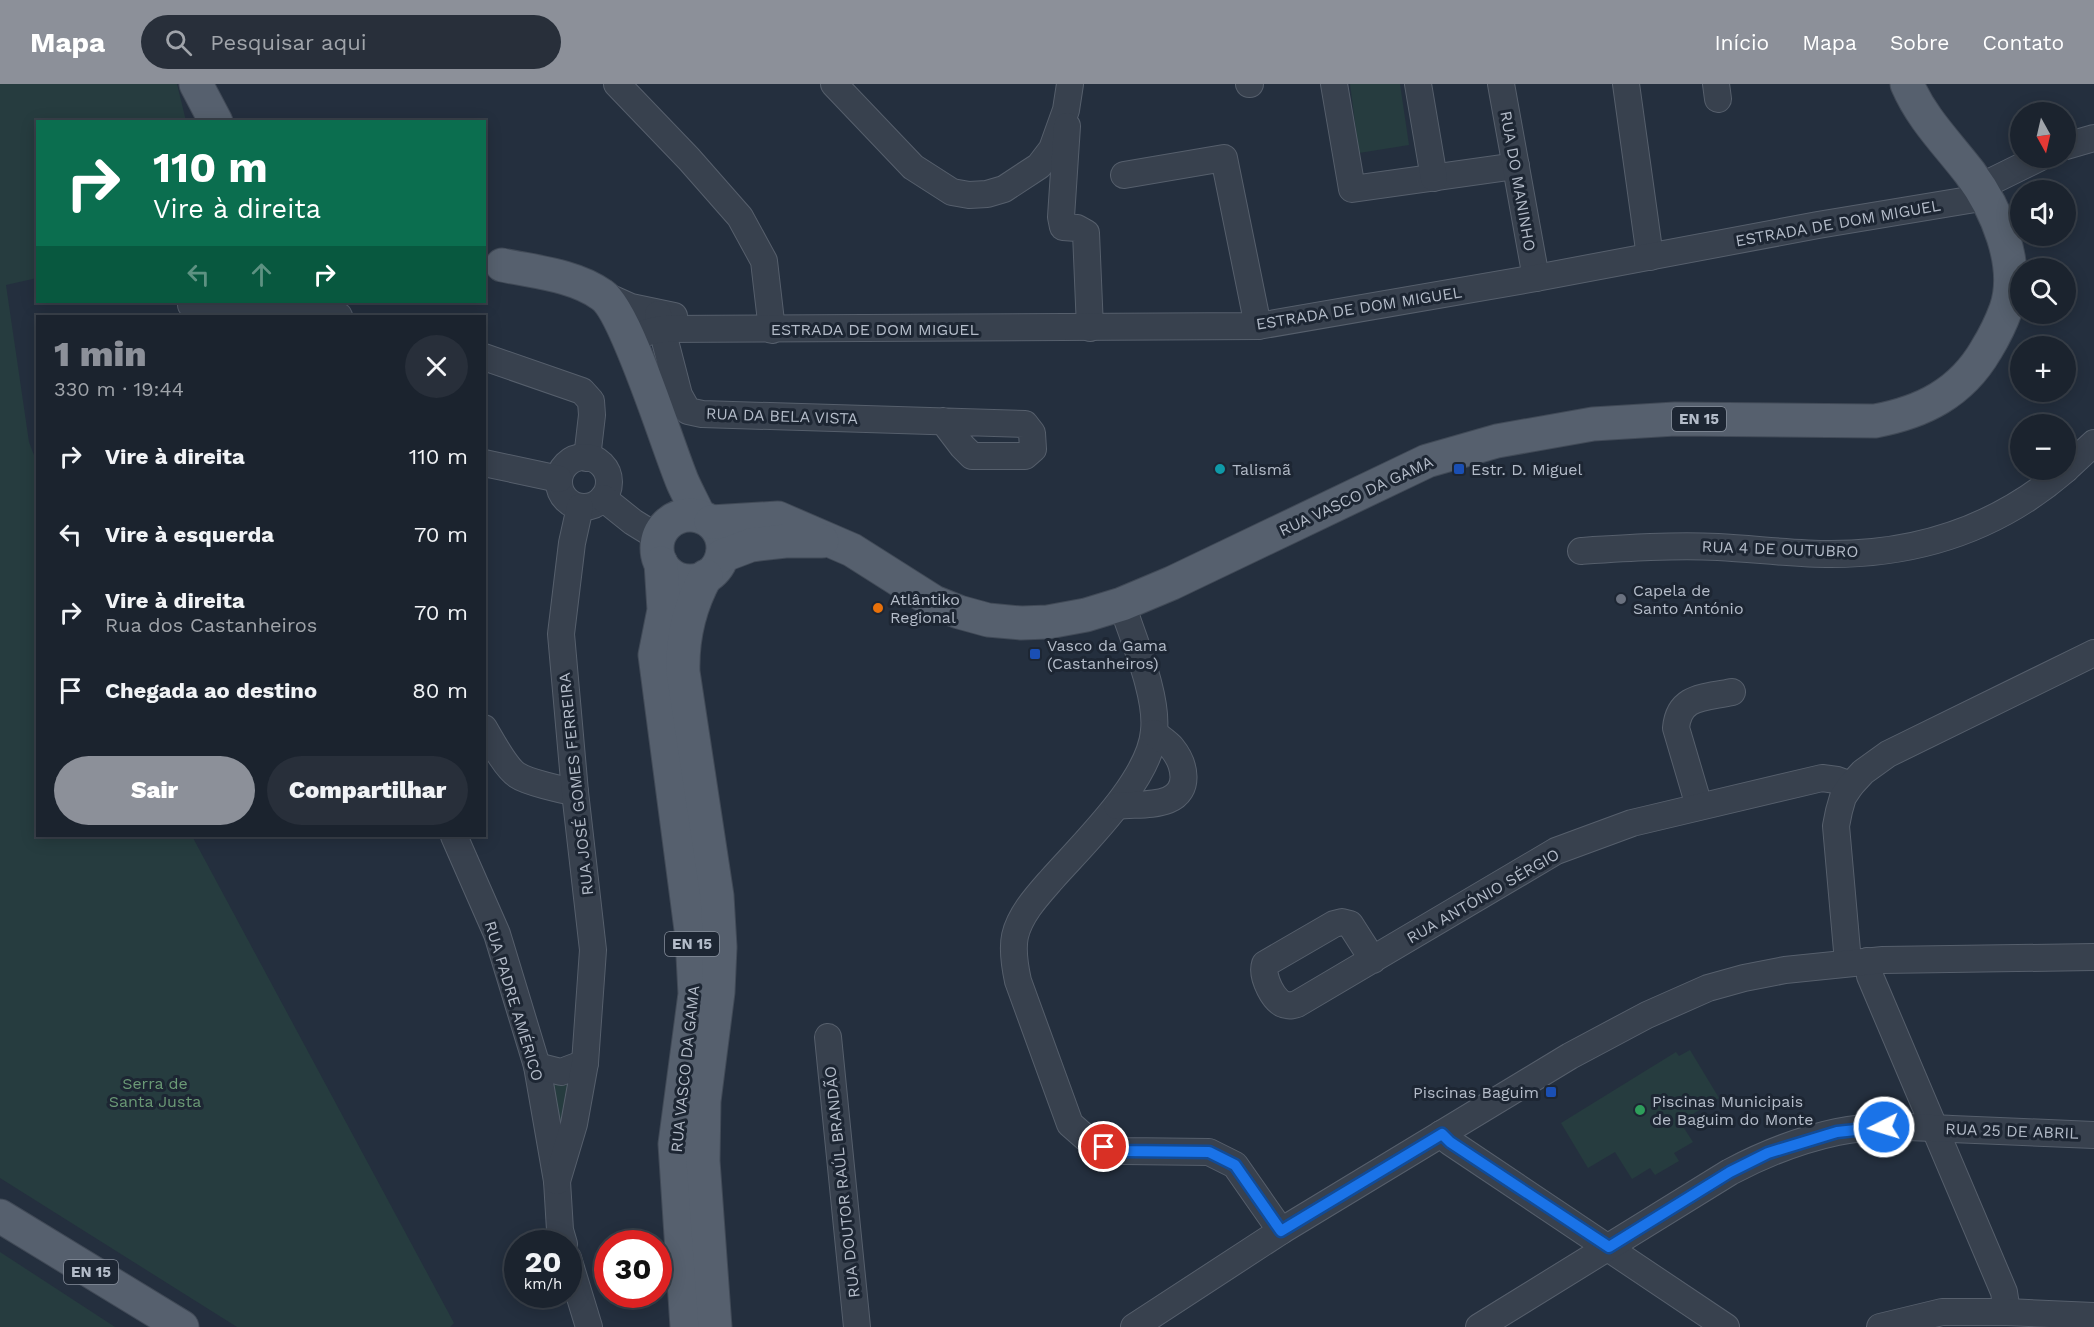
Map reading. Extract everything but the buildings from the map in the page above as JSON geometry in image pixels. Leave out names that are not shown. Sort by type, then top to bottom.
[{"type":"main road","points":[[196,84],[215,120]]},
{"type":"main road","name":"RUA VASCO DA GAMA","points":[[687,1327],[675,1144],[695,994],[692,937],[655,655],[681,531],[778,518],[852,550],[934,602],[959,612],[988,620],[1021,623],[1048,622],[1086,615],[1122,604],[1172,583],[1427,461],[1497,441],[1593,424],[1675,419],[1875,420],[1896,417],[1948,394],[1983,356],[2007,307],[2010,267],[2004,238],[1983,192],[1940,139],[1915,102],[1907,84]]},
{"type":"main road","name":"ESTRADA DE DOM MIGUEL","points":[[493,262],[568,279],[602,294],[617,311],[683,484],[681,531]]},
{"type":"main road","name":"ESTRADA DE DOM MIGUEL","points":[[493,262],[576,296],[598,308],[681,531]]},
{"type":"main road","points":[[717,529],[722,538],[714,566],[696,580],[676,577],[667,571],[681,531],[717,529]]},
{"type":"main road","name":"RUA VASCO DA GAMA","points":[[715,1327],[703,1161],[704,1101],[718,992],[720,947],[717,896],[683,672],[683,648],[688,617],[697,593],[714,566],[751,545],[785,541],[830,541]]},
{"type":"main road","name":"EN 15","points":[[0,1216],[182,1327]]},
{"type":"street","points":[[617,84],[689,159],[740,217],[764,261],[772,330]]},
{"type":"street","points":[[834,84],[913,167],[952,192],[969,195],[987,194],[1004,189],[1039,166],[1052,149],[1066,110],[1070,84]]},
{"type":"street","points":[[1334,84],[1352,189],[1516,166]]},
{"type":"street","points":[[1419,84],[1434,178]]},
{"type":"street","name":"RUA DO MANINHO","points":[[1501,84],[1536,278]]},
{"type":"street","points":[[1626,84],[1650,257]]},
{"type":"street","points":[[1066,110],[1068,133],[1061,217],[1063,227],[1077,228],[1086,233],[1090,328]]},
{"type":"street","points":[[2076,143],[2094,138]]},
{"type":"street","points":[[1124,175],[1224,158],[1258,326]]},
{"type":"street","name":"ESTRADA DE DOM MIGUEL","points":[[602,294],[659,321],[698,319],[724,329],[1258,326],[1650,257],[1983,192],[2023,168]]},
{"type":"street","points":[[192,308],[236,304],[287,307],[333,315]]},
{"type":"street","points":[[633,350],[636,340],[642,333],[659,321]]},
{"type":"street","name":"RUA DA BELA VISTA","points":[[659,321],[679,395],[688,411],[702,414],[943,421]]},
{"type":"street","points":[[486,358],[582,391],[591,401],[592,415],[587,458]]},
{"type":"street","name":"RUA 4 DE OUTUBRO","points":[[2076,459],[2094,443]]},
{"type":"street","points":[[591,503],[609,484],[605,470],[600,464],[587,458],[579,458],[566,465],[559,479],[559,487],[567,500],[591,503],[633,522],[681,531]]},
{"type":"street","points":[[486,463],[559,479]]},
{"type":"street","name":"RUA 4 DE OUTUBRO","points":[[1581,551],[1670,546],[1831,554],[1878,552],[1935,542],[1971,529],[2007,512],[2040,492],[2053,480]]},
{"type":"street","name":"RUA JOSÉ GOMES FERREIRA","points":[[557,1181],[574,1124],[585,1063],[593,950],[575,792],[561,634],[572,543],[591,503]]},
{"type":"street","points":[[1122,604],[1152,701],[1155,721],[1150,751],[1117,806],[1033,901],[1015,936],[1014,957],[1018,981],[1070,1124],[1086,1138],[1104,1147],[1125,1151],[1209,1152],[1235,1165],[1281,1231]]},
{"type":"street","points":[[2007,1312],[2004,1292],[1935,1128],[1870,976],[1858,962],[1836,826],[1843,797],[1851,785],[1863,772],[1888,754],[2094,653]]},
{"type":"street","points":[[1699,806],[1676,728],[1677,715],[1688,702],[1732,692]]},
{"type":"street","points":[[486,731],[516,775],[558,789],[575,792]]},
{"type":"street","points":[[1117,806],[1166,801],[1173,798],[1181,789],[1184,771],[1179,759],[1171,747],[1154,734]]},
{"type":"street","name":"RUA ANTÓNIO SÉRGIO","points":[[1373,960],[1556,851],[1632,823],[1822,778],[1851,785]]},
{"type":"street","name":"RUA PADRE AMÉRICO","points":[[454,837],[497,934],[537,1066],[557,1181],[560,1230]]},
{"type":"street","points":[[1134,1327],[1281,1231],[1608,1035],[1708,988],[1785,970],[1858,962],[2094,957]]},
{"type":"street","name":"RUA DOUTOR RAÚL BRANDÃO","points":[[828,1037],[857,1327]]},
{"type":"street","points":[[537,1066],[561,1072],[585,1063]]},
{"type":"street","name":"RUA 25 DE ABRIL","points":[[1479,1327],[1730,1172],[1768,1153],[1837,1132],[1866,1127],[1902,1126],[2094,1135]]},
{"type":"street","points":[[1442,1134],[1450,1142],[1726,1327]]},
{"type":"street","points":[[582,1304],[589,1327]]},
{"type":"street","points":[[1880,1327],[1942,1312],[2094,1316]]},
{"type":"green space","name":"Serra de Santa Justa","points":[[0,84],[177,84],[186,120],[36,120],[36,278],[6,285],[29,442],[36,460],[36,837],[193,837],[454,1323],[450,1327],[237,1327],[0,1178]]},
{"type":"green space","points":[[1350,84],[1400,84],[1409,145],[1359,153]]},
{"type":"green space","name":"Piscinas Municipais de Baguim do Monte","points":[[1690,1050],[1719,1098],[1680,1122],[1693,1142],[1674,1153],[1679,1161],[1655,1175],[1650,1168],[1632,1179],[1615,1152],[1588,1168],[1561,1123],[1676,1052],[1679,1056]]},
{"type":"green space","points":[[573,1081],[562,1130],[552,1085]]},
{"type":"green space","points":[[0,1252],[115,1327],[0,1327]]},
{"type":"place","name":"Talismã","points":[[1220,469]]},
{"type":"place","name":"Estr. D. Miguel","points":[[1459,469]]},
{"type":"place","name":"Capela de Santo António","points":[[1621,599]]},
{"type":"place","name":"Atlântiko Regional","points":[[878,608]]},
{"type":"place","name":"Vasco da Gama (Castanheiros)","points":[[1035,654]]},
{"type":"place","name":"Piscinas Baguim","points":[[1551,1092]]},
{"type":"place","name":"Piscinas Municipais de Baguim do Monte","points":[[1640,1110]]},
{"type":"route","points":[[1104,1147],[1125,1151],[1209,1152],[1235,1165],[1281,1231],[1442,1134],[1450,1142],[1609,1247],[1730,1172],[1768,1153],[1837,1132],[1866,1127],[1884,1127]]}]
